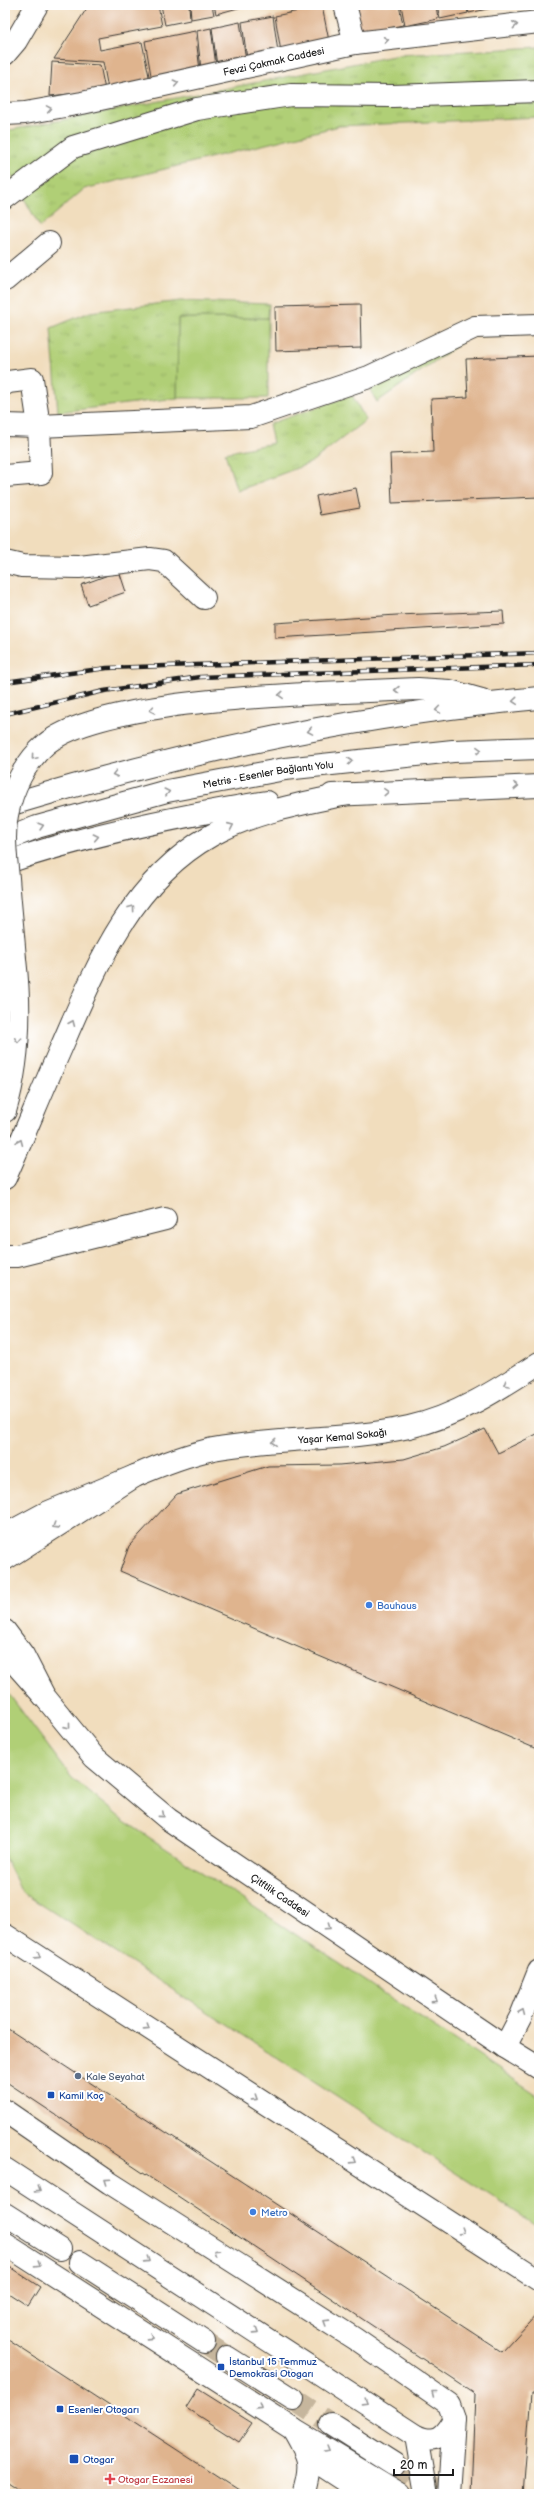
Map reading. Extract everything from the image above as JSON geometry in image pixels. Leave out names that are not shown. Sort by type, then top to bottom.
[{"type":"main road","points":[[5,66],[11,47],[37,5]]},
{"type":"main road","points":[[345,5],[355,43]]},
{"type":"main road","name":"Fevzi Çakmak Caddesi","points":[[7,110],[25,113],[82,103],[355,43],[539,22]]},
{"type":"main road","points":[[5,198],[73,147],[197,109],[291,94],[393,96],[539,91]]},
{"type":"main road","points":[[5,280],[49,243]]},
{"type":"main road","points":[[5,425],[39,426],[251,417],[369,377],[475,327],[539,325]]},
{"type":"main road","points":[[5,384],[8,382],[32,379],[39,426],[41,473],[5,476]]},
{"type":"main road","points":[[5,562],[22,566],[79,567],[150,559],[164,561],[204,598]]},
{"type":"main road","points":[[5,1111],[15,1074],[12,1010],[15,960],[5,828],[12,797],[24,768],[46,744],[75,727],[122,715],[218,702],[362,690],[418,689],[450,691],[491,703]]},
{"type":"main road","points":[[5,806],[93,779],[223,747],[356,723],[491,703],[539,698]]},
{"type":"main road","name":"Metris - Esenler Bağlantı Yolu","points":[[5,840],[37,827],[167,791],[284,769],[453,751],[539,748]]},
{"type":"main road","points":[[5,863],[80,840],[218,810],[312,795],[539,786]]},
{"type":"main road","points":[[5,1178],[94,973],[129,913],[164,869],[187,851],[212,835],[247,819],[290,806],[347,794]]},
{"type":"main road","points":[[5,1256],[17,1256],[165,1219]]},
{"type":"main road","name":"Yaşar Kemal Sokağı","points":[[135,1476],[158,1466],[212,1450],[410,1427],[444,1416],[476,1402],[539,1364]]},
{"type":"main road","points":[[5,1535],[44,1514],[135,1476]]},
{"type":"main road","points":[[5,1559],[135,1476]]},
{"type":"main road","points":[[5,1631],[23,1655],[44,1696]]},
{"type":"main road","points":[[5,1652],[44,1696]]},
{"type":"main road","name":"Çitftlik Caddesi","points":[[44,1696],[94,1757],[168,1819],[505,2047],[539,2068]]},
{"type":"main road","points":[[5,1935],[539,2280]]},
{"type":"main road","points":[[505,2047],[521,2016],[539,1971]]},
{"type":"main road","points":[[5,2111],[117,2188],[426,2387],[449,2404],[454,2419],[448,2493]]},
{"type":"main road","points":[[5,2169],[416,2436],[428,2441],[436,2439],[446,2432],[454,2419]]},
{"type":"main road","points":[[5,2214],[60,2249]]},
{"type":"main road","points":[[5,2244],[293,2429],[400,2494]]},
{"type":"main road","points":[[80,2262],[204,2342]]},
{"type":"main road","points":[[227,2357],[293,2399]]},
{"type":"main road","points":[[331,2424],[394,2464]]},
{"type":"main road","points":[[293,2429],[309,2458],[366,2494]]},
{"type":"main road","points":[[416,2436],[426,2494]]},
{"type":"main road","points":[[302,2494],[309,2475],[309,2458]]},
{"type":"green space","points":[[539,47],[539,117],[339,126],[84,189],[40,227],[5,164],[5,131],[399,55]]},
{"type":"green space","points":[[180,301],[269,304],[268,318],[178,318],[177,398],[58,412],[51,328],[90,312]]},
{"type":"green space","points":[[178,318],[268,318],[268,398],[177,398]]},
{"type":"green space","points":[[462,342],[377,402],[370,390]]},
{"type":"green space","points":[[352,395],[366,420],[310,463],[237,491],[225,453],[273,443],[269,424]]},
{"type":"green space","points":[[5,1689],[72,1778],[123,1820],[539,2096],[539,2227],[22,1892],[5,1858]]},
{"type":"building","points":[[89,5],[158,5],[162,26],[98,38],[100,50],[142,42],[150,81],[108,89],[103,62],[54,59]]},
{"type":"building","points":[[161,5],[189,5],[190,20],[165,25]]},
{"type":"building","points":[[190,5],[212,5],[214,15],[191,19]]},
{"type":"building","points":[[214,5],[249,5],[216,14]]},
{"type":"building","points":[[355,5],[399,5],[403,25],[360,34]]},
{"type":"building","points":[[401,5],[436,5],[438,19],[405,26]]},
{"type":"building","points":[[437,5],[466,5],[468,13],[440,19]]},
{"type":"building","points":[[467,5],[492,5],[492,8],[469,13]]},
{"type":"building","points":[[322,6],[329,41],[281,52],[275,16]]},
{"type":"building","points":[[273,16],[278,52],[247,59],[242,22]]},
{"type":"building","points":[[240,22],[246,60],[217,66],[212,28]]},
{"type":"building","points":[[211,28],[216,66],[201,70],[197,31]]},
{"type":"building","points":[[195,31],[200,70],[152,81],[145,41]]},
{"type":"building","points":[[52,62],[100,65],[105,90],[50,96]]},
{"type":"building","points":[[360,305],[361,348],[276,351],[275,307]]},
{"type":"building","points":[[539,356],[539,497],[392,503],[390,454],[433,452],[431,399],[468,397],[466,359]]},
{"type":"building","points":[[356,488],[360,508],[320,515],[316,496]]},
{"type":"building","points":[[119,571],[126,592],[88,605],[81,585]]},
{"type":"building","points":[[503,611],[504,624],[275,638],[275,623],[397,615]]},
{"type":"building","name":"Bauhaus","points":[[485,1429],[498,1453],[539,1433],[539,1750],[120,1571],[129,1546],[177,1494],[268,1466],[339,1465],[404,1459],[444,1447]]},
{"type":"building","points":[[5,2027],[502,2352],[539,2312],[539,2393],[531,2393],[523,2494],[471,2494],[475,2394],[5,2081]]},
{"type":"building","points":[[5,2264],[40,2287],[28,2306],[5,2291]]},
{"type":"building","name":"Esenler Otogarı","points":[[5,2338],[245,2494],[26,2494],[5,2480]]},
{"type":"building","points":[[198,2389],[252,2423],[239,2442],[186,2408]]},
{"type":"tunnel","points":[[204,2342],[227,2357]]},
{"type":"tunnel","points":[[293,2399],[331,2424]]},
{"type":"tunnel","points":[[394,2464],[443,2494]]},
{"type":"railway","points":[[5,682],[107,668],[539,653]]},
{"type":"railway","points":[[5,714],[104,691],[200,677],[539,665]]},
{"type":"place","name":"Bauhaus","points":[[369,1605]]},
{"type":"place","name":"Kale Seyahat","points":[[78,2076]]},
{"type":"place","name":"Kamil Koç","points":[[51,2095]]},
{"type":"place","name":"Metro","points":[[253,2212]]},
{"type":"place","name":"İstanbul 15 Temmuz Demokrasi Otogarı","points":[[221,2367]]},
{"type":"place","name":"Esenler Otogarı","points":[[60,2409]]},
{"type":"place","name":"Otogar","points":[[74,2459]]},
{"type":"place","name":"Otogar Eczanesi","points":[[110,2479]]}]
